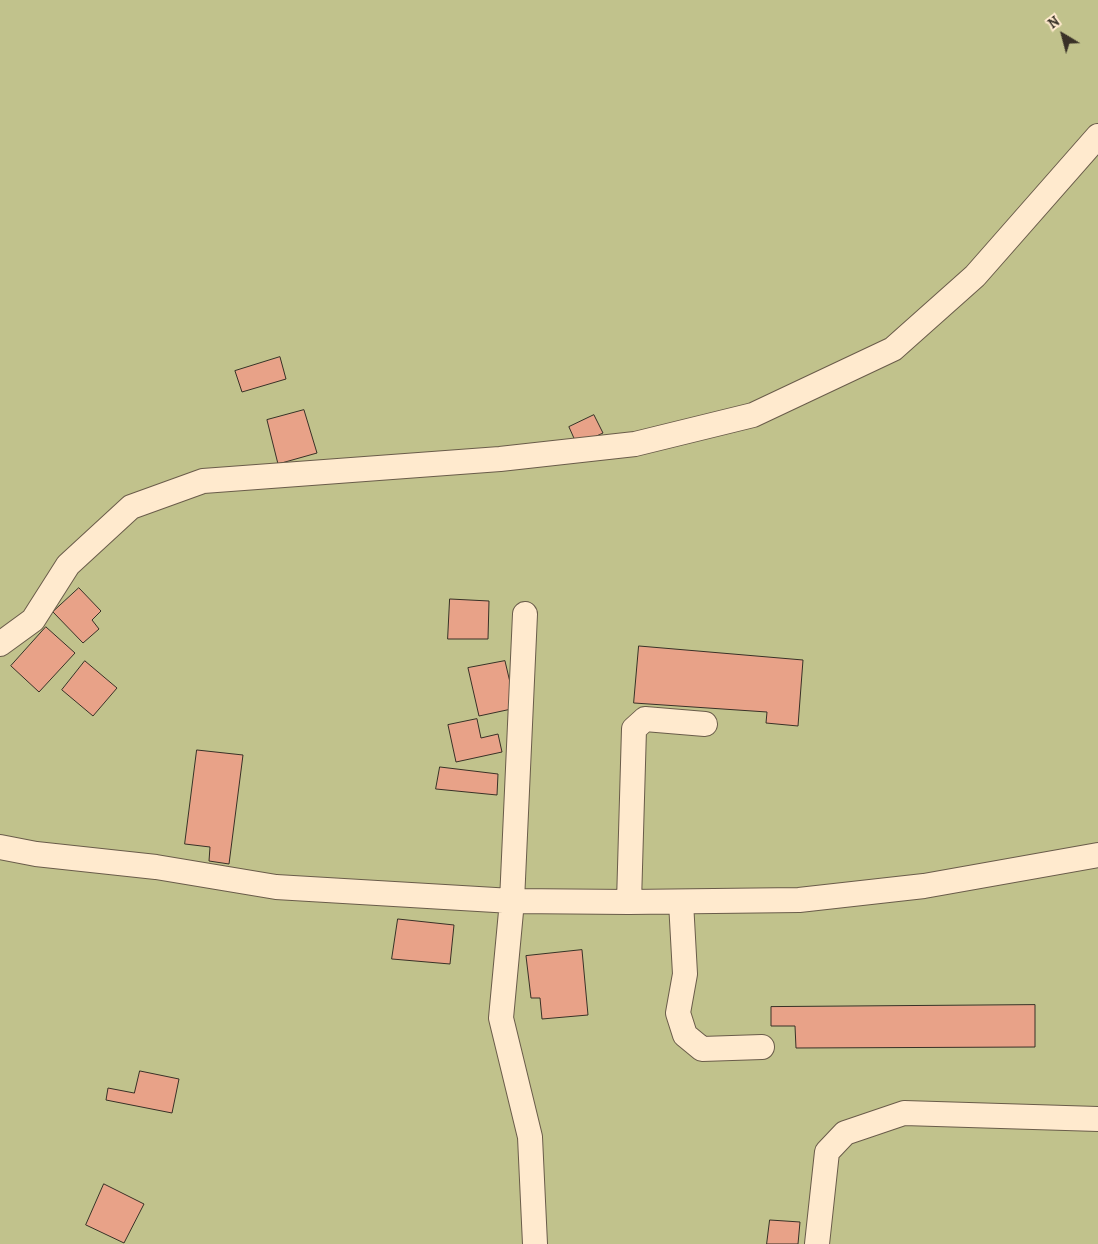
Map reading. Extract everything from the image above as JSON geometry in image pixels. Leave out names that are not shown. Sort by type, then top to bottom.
[{"type":"street","points":[[0,644],[33,620],[68,565],[131,507],[203,480],[500,459],[635,444],[753,415],[762,411],[893,349],[975,276],[1098,136]]},
{"type":"street","points":[[525,614],[512,901],[501,1018],[530,1137],[535,1244]]},
{"type":"street","points":[[629,902],[634,729],[645,719],[705,724]]},
{"type":"street","points":[[0,847],[36,854],[156,866],[276,887],[512,901],[629,902],[800,900],[924,886],[1098,855]]},
{"type":"street","points":[[681,902],[685,974],[678,1013],[685,1035],[702,1049],[762,1047]]},
{"type":"street","points":[[817,1244],[827,1152],[846,1134],[904,1113],[1098,1119]]},
{"type":"green space","points":[[0,0],[1098,0],[1098,1244],[0,1244]]},
{"type":"building","points":[[280,357],[286,379],[242,392],[235,371]]},
{"type":"building","points":[[304,410],[317,453],[278,464],[267,420]]},
{"type":"building","points":[[594,415],[603,433],[577,445],[569,427]]},
{"type":"building","points":[[79,588],[101,611],[92,620],[99,629],[83,643],[53,612]]},
{"type":"building","points":[[450,599],[489,601],[488,639],[448,639]]},
{"type":"building","points":[[46,627],[75,653],[39,692],[11,666]]},
{"type":"building","points":[[639,646],[803,660],[798,726],[766,723],[767,712],[634,703]]},
{"type":"building","points":[[85,661],[117,688],[93,716],[62,690]]},
{"type":"building","points":[[505,661],[516,708],[479,716],[468,668]]},
{"type":"building","points":[[477,719],[481,738],[498,734],[502,752],[456,762],[448,725]]},
{"type":"building","points":[[197,750],[243,755],[229,864],[209,861],[210,847],[185,844]]},
{"type":"building","points":[[440,767],[498,774],[497,795],[436,789]]},
{"type":"building","points":[[398,919],[454,925],[450,964],[392,959]]},
{"type":"building","points":[[582,950],[588,1015],[542,1019],[540,998],[531,998],[526,956]]},
{"type":"building","points":[[1035,1005],[1035,1047],[796,1048],[795,1026],[771,1026],[771,1007]]},
{"type":"building","points":[[140,1071],[179,1079],[172,1113],[106,1100],[108,1088],[134,1093]]},
{"type":"building","points":[[104,1184],[144,1204],[124,1243],[86,1225]]},
{"type":"building","points":[[770,1220],[800,1222],[798,1244],[767,1244]]}]
